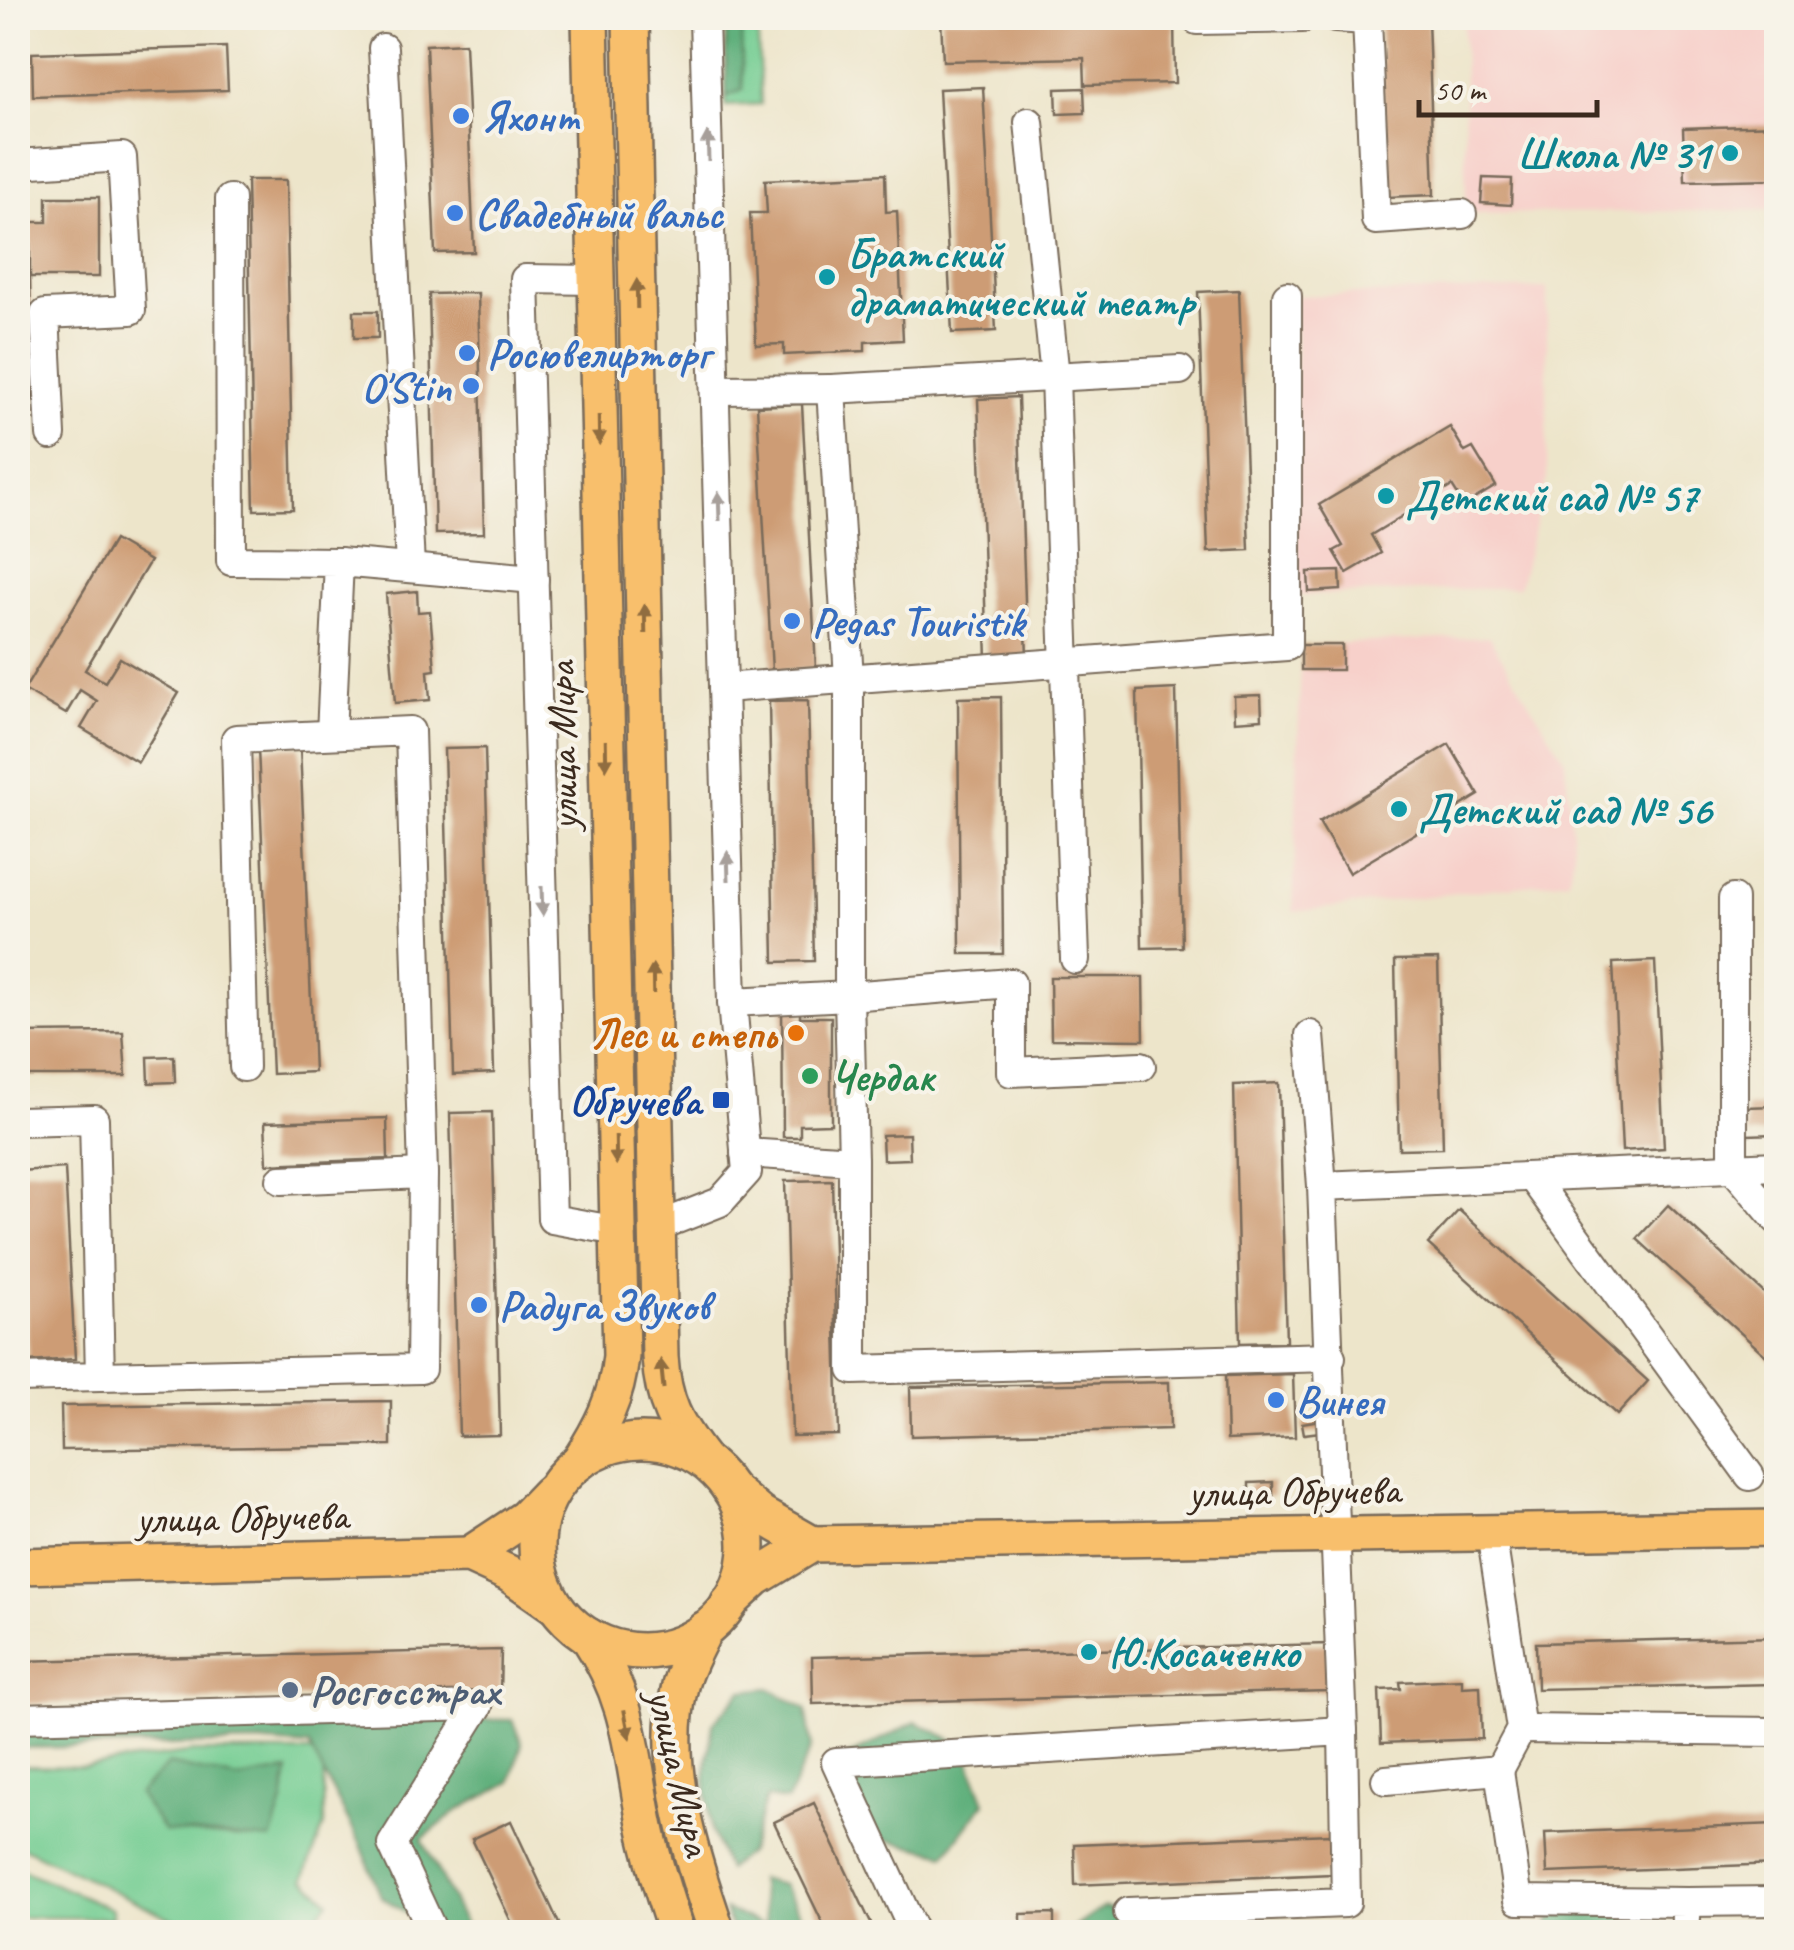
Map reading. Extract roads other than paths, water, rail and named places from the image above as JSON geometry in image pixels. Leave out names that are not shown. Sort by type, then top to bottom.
[{"type":"main road","name":"улица Мира","points":[[568,1474],[596,1436],[618,1386],[621,1356],[590,18]]},
{"type":"main road","name":"улица Мира","points":[[631,18],[662,1382],[678,1428],[702,1460]]},
{"type":"main road","points":[[469,1556],[525,1518],[568,1474],[612,1445],[631,1442],[668,1444],[702,1460],[761,1515],[812,1544],[756,1578],[705,1629],[684,1642],[635,1651],[611,1646],[588,1636],[556,1606],[545,1587],[537,1545],[546,1504],[568,1474]]},
{"type":"main road","points":[[730,1489],[744,1521],[746,1555],[730,1603]]},
{"type":"main road","name":"улица Обручева","points":[[812,1544],[1776,1528]]},
{"type":"main road","name":"улица Обручева","points":[[18,1566],[469,1556],[508,1573],[556,1606]]},
{"type":"main road","name":"улица Мира","points":[[705,1629],[680,1684],[674,1730],[686,1822],[717,1932]]},
{"type":"main road","name":"улица Мира","points":[[588,1636],[612,1675],[626,1713],[646,1830],[676,1932]]},
{"type":"street","points":[[658,1226],[720,1202],[747,1172],[732,1002],[704,18]]},
{"type":"street","points":[[1197,20],[1303,18]]},
{"type":"street","points":[[1335,18],[1368,20],[1376,220],[1462,214]]},
{"type":"street","points":[[383,48],[410,566]]},
{"type":"street","points":[[1029,122],[1055,377],[1075,959]]},
{"type":"street","points":[[18,164],[122,157],[131,310],[45,314],[50,435]]},
{"type":"street","points":[[230,198],[231,561],[410,566],[534,579]]},
{"type":"street","points":[[595,280],[525,279],[552,1219],[618,1231]]},
{"type":"street","points":[[724,688],[1288,646],[1286,296]]},
{"type":"street","points":[[716,390],[1180,370]]},
{"type":"street","points":[[832,388],[848,678],[854,1160],[852,1370],[1331,1357]]},
{"type":"street","points":[[332,734],[339,562]]},
{"type":"street","points":[[18,1378],[421,1368],[423,1174],[410,732],[236,739],[244,1067]]},
{"type":"street","points":[[1733,899],[1733,1168],[1776,1218]]},
{"type":"street","points":[[732,1002],[1011,983],[1011,1072],[1142,1066]]},
{"type":"street","points":[[1128,1912],[1346,1903],[1331,1357],[1310,1035]]},
{"type":"street","points":[[18,1121],[94,1119],[100,1376]]},
{"type":"street","points":[[745,1152],[854,1160]]},
{"type":"street","points":[[1322,1186],[1776,1166]]},
{"type":"street","points":[[281,1180],[423,1174]]},
{"type":"street","points":[[1532,1177],[1750,1476]]},
{"type":"street","points":[[1491,1532],[1521,1729],[1499,1770],[1518,1900],[1776,1900]]},
{"type":"street","points":[[18,1718],[478,1706],[392,1844],[433,1932]]},
{"type":"street","points":[[1521,1729],[1776,1732]]},
{"type":"street","points":[[914,1932],[836,1762],[1343,1731]]},
{"type":"street","points":[[1386,1780],[1499,1770]]},
{"type":"street","points":[[1685,1932],[1687,1902]]},
{"type":"place","name":"Яхонт","points":[[461,116]]},
{"type":"place","name":"Школа № 31","points":[[1730,153]]},
{"type":"place","name":"Свадебный вальс","points":[[455,213]]},
{"type":"place","name":"Братский драматический театр","points":[[827,277]]},
{"type":"place","name":"Росювелирторг","points":[[467,353]]},
{"type":"place","name":"O'Stin","points":[[471,386]]},
{"type":"place","name":"Детский сад № 57","points":[[1386,496]]},
{"type":"place","name":"Pegas Touristik","points":[[792,621]]},
{"type":"place","name":"Детский сад № 56","points":[[1399,809]]},
{"type":"place","name":"Лес и степь","points":[[796,1033]]},
{"type":"place","name":"Чердак","points":[[810,1076]]},
{"type":"place","name":"Обручева","points":[[721,1100]]},
{"type":"place","name":"Радуга Звуков","points":[[479,1305]]},
{"type":"place","name":"Винея","points":[[1276,1400]]},
{"type":"place","name":"Ю.Косаченко","points":[[1089,1652]]},
{"type":"place","name":"Росгосстрах","points":[[290,1690]]}]
